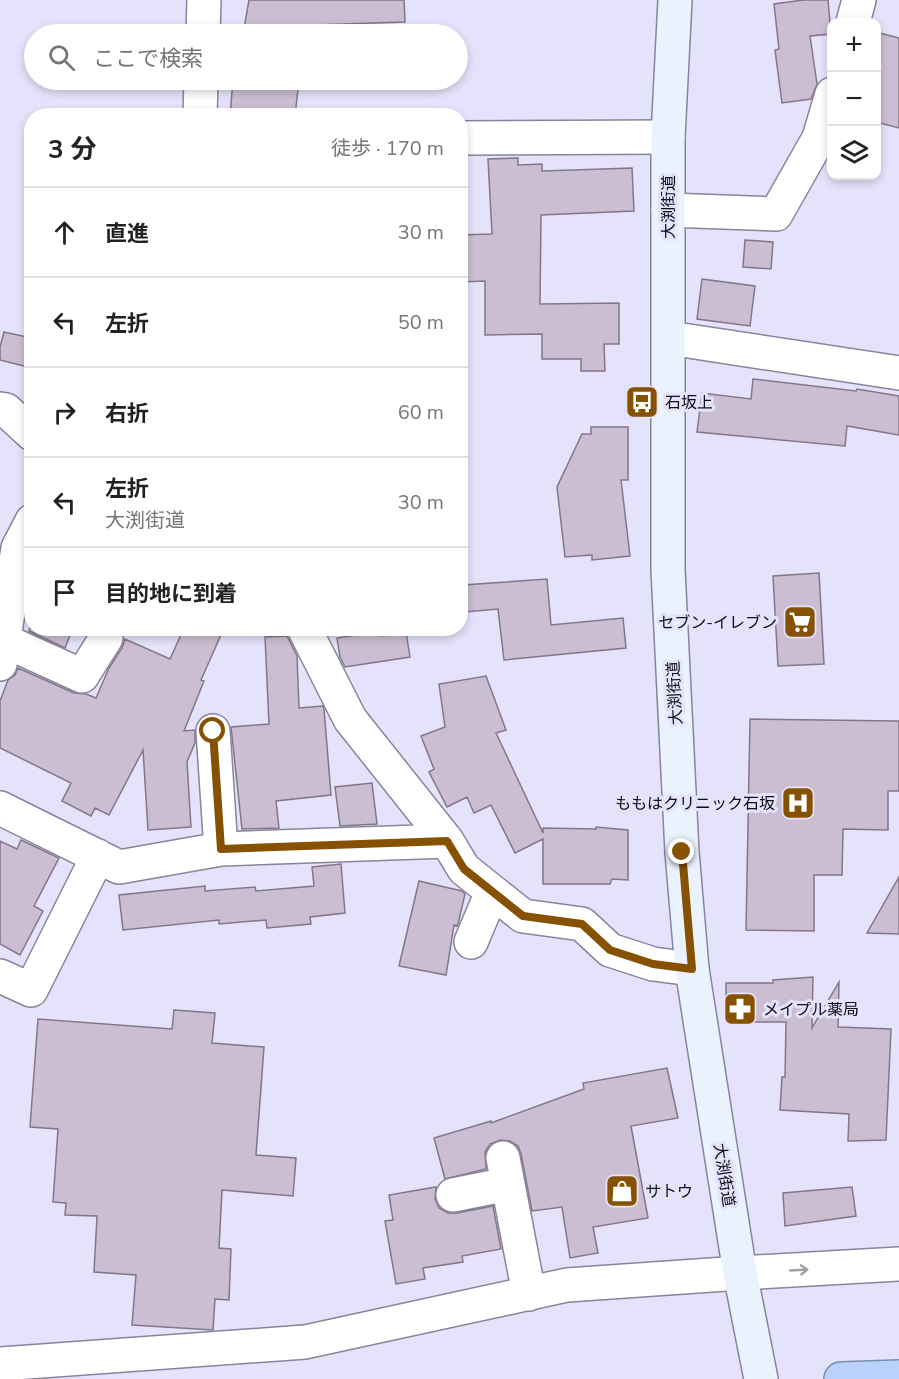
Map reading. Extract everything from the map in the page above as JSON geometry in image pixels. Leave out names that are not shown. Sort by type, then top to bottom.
[{"type":"highway","points":[[841,1379],[893,1377]]},
{"type":"street","points":[[203,24],[204,0]]},
{"type":"street","name":"大渕街道","points":[[675,0],[668,137],[668,570],[682,852],[692,969],[740,1273],[762,1379]]},
{"type":"street","points":[[854,18],[859,0]]},
{"type":"street","points":[[200,108],[201,90]]},
{"type":"street","points":[[668,210],[776,214],[819,138],[827,109]]},
{"type":"street","points":[[468,138],[668,137]]},
{"type":"street","points":[[669,338],[899,373]]},
{"type":"street","points":[[0,408],[6,410],[24,427]]},
{"type":"street","points":[[24,536],[18,548],[2,652],[82,676],[106,638]]},
{"type":"street","points":[[308,636],[350,719],[447,841],[464,869],[523,916],[582,924],[610,950],[653,964],[692,969]]},
{"type":"street","points":[[213,731],[221,849]]},
{"type":"street","points":[[0,808],[119,867],[221,849],[447,841]]},
{"type":"street","points":[[0,976],[31,990],[98,856]]},
{"type":"street","points":[[471,942],[492,892]]},
{"type":"street","points":[[453,1195],[505,1171],[529,1294]]},
{"type":"street","points":[[0,1364],[305,1342],[567,1286],[899,1264]]},
{"type":"building","points":[[249,0],[404,0],[405,22],[245,24]]},
{"type":"building","points":[[803,0],[828,0],[830,18],[827,18],[827,34],[810,36],[817,84],[811,99],[782,103],[775,50],[779,49],[774,4]]},
{"type":"building","points":[[881,33],[899,38],[899,128],[881,123]]},
{"type":"building","points":[[232,90],[298,90],[296,108],[231,108]]},
{"type":"building","points":[[518,158],[518,165],[542,164],[542,171],[632,168],[634,211],[541,215],[540,304],[619,303],[619,344],[604,344],[605,371],[581,371],[581,359],[542,359],[542,334],[485,335],[485,281],[468,282],[468,235],[492,234],[488,159]]},
{"type":"building","points":[[745,240],[773,242],[771,269],[743,267]]},
{"type":"building","points":[[702,279],[755,286],[750,326],[697,319]]},
{"type":"building","points":[[4,332],[24,336],[24,366],[0,360],[0,347]]},
{"type":"building","points":[[753,379],[856,391],[857,389],[899,396],[899,435],[847,426],[845,446],[697,432],[702,393],[751,399]]},
{"type":"building","points":[[591,427],[628,427],[628,480],[621,480],[630,556],[592,560],[592,555],[565,557],[557,487],[582,434],[591,434]]},
{"type":"building","points":[[819,573],[824,664],[778,666],[773,576]]},
{"type":"building","points":[[547,579],[551,625],[623,618],[626,648],[504,660],[498,609],[468,612],[468,585]]},
{"type":"building","points":[[40,636],[70,636],[65,648]]},
{"type":"building","points":[[180,636],[220,636],[201,680],[204,681],[184,731],[195,730],[195,743],[187,762],[191,827],[148,830],[143,750],[109,815],[95,808],[91,816],[62,801],[71,783],[0,748],[0,701],[8,680],[15,675],[18,668],[74,693],[96,698],[125,639],[170,659]]},
{"type":"building","points":[[287,636],[297,656],[299,708],[323,706],[324,709],[331,795],[276,801],[279,828],[242,829],[231,727],[269,724],[265,637]]},
{"type":"building","points":[[407,636],[410,657],[345,667],[340,657],[337,638]]},
{"type":"building","points":[[486,676],[506,730],[496,733],[543,833],[543,828],[596,829],[596,827],[628,830],[628,880],[612,879],[610,884],[543,884],[543,839],[515,853],[491,805],[474,813],[467,797],[447,807],[429,772],[434,769],[421,736],[445,727],[439,684]]},
{"type":"building","points":[[750,719],[899,721],[899,791],[888,791],[888,830],[843,829],[842,875],[814,875],[814,931],[746,930]]},
{"type":"building","points":[[372,783],[377,824],[340,826],[335,787]]},
{"type":"building","points":[[21,840],[59,858],[34,906],[43,911],[20,955],[0,944],[0,841],[17,849]]},
{"type":"building","points":[[341,864],[345,913],[310,917],[311,924],[267,928],[266,920],[219,924],[219,920],[123,930],[119,895],[205,886],[205,891],[255,887],[256,891],[314,886],[312,867]]},
{"type":"building","points":[[899,877],[899,934],[867,933]]},
{"type":"building","points":[[419,881],[462,891],[465,894],[458,924],[454,925],[446,975],[399,966]]},
{"type":"building","points":[[813,977],[812,1028],[839,982],[838,1027],[891,1029],[886,1140],[848,1141],[849,1114],[780,1110],[782,1077],[785,1077],[786,1022],[726,1022],[726,983],[773,983],[773,980]]},
{"type":"building","points":[[174,1010],[215,1013],[212,1043],[264,1047],[256,1155],[296,1158],[293,1196],[222,1190],[219,1248],[231,1249],[229,1300],[215,1299],[213,1330],[132,1325],[136,1275],[94,1272],[97,1216],[65,1215],[66,1203],[53,1202],[58,1129],[30,1127],[38,1019],[172,1029]]},
{"type":"building","points":[[667,1068],[678,1118],[631,1126],[648,1218],[593,1227],[598,1253],[570,1258],[562,1207],[532,1211],[521,1154],[518,1146],[510,1141],[500,1140],[490,1144],[485,1152],[486,1169],[445,1179],[434,1138],[491,1121],[491,1123],[584,1089],[583,1083]]},
{"type":"building","points":[[436,1187],[435,1199],[439,1208],[448,1213],[493,1206],[501,1249],[462,1256],[463,1262],[423,1268],[425,1279],[396,1284],[385,1221],[393,1220],[389,1195]]},
{"type":"building","points":[[852,1187],[856,1216],[785,1226],[783,1193]]},
{"type":"place","name":"石坂上","points":[[642,402]]},
{"type":"place","name":"セブン-イレブン","points":[[800,622]]},
{"type":"place","name":"ももはクリニック石坂","points":[[798,803]]},
{"type":"place","name":"メイプル薬局","points":[[740,1009]]},
{"type":"place","name":"サトウ","points":[[622,1191]]},
{"type":"route","points":[[213,731],[221,849],[447,841],[464,869],[523,916],[582,924],[610,950],[653,964],[692,969],[682,852]]}]
